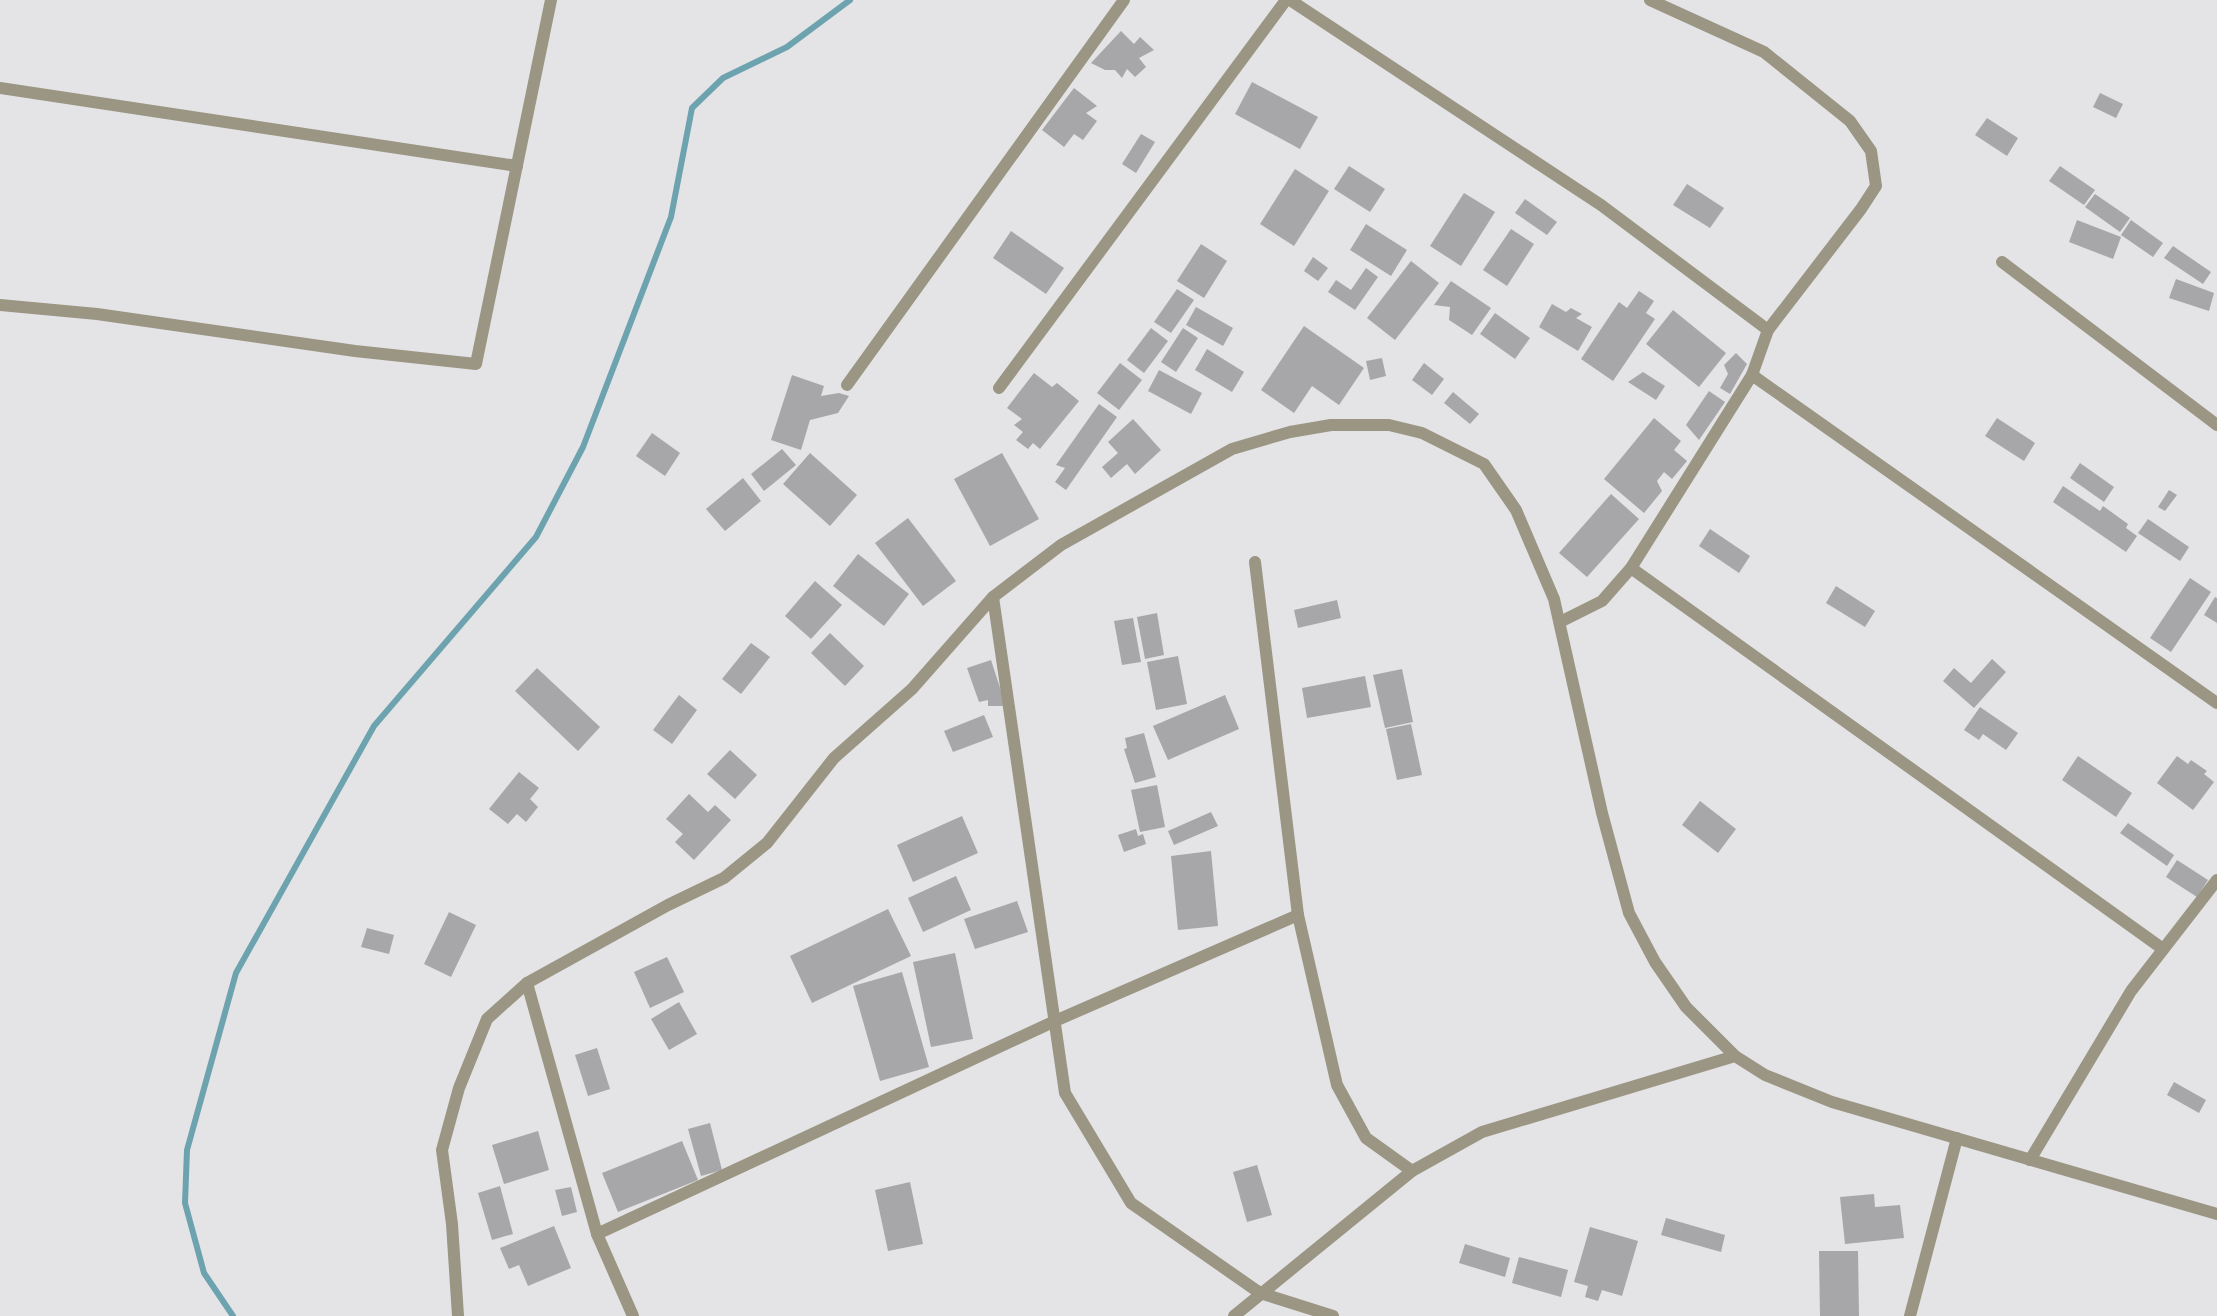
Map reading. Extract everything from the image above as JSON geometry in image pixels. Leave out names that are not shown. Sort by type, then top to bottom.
[{"type":"street","points":[[0,305],[96,314],[355,352],[476,364],[551,0]]},
{"type":"street","points":[[846,385],[1124,0]]},
{"type":"street","points":[[999,388],[1288,0],[1601,205],[1768,330]]},
{"type":"street","points":[[1560,622],[1602,601],[1631,568],[1752,375],[1768,330],[1861,209],[1876,186],[1871,151],[1850,120],[1764,52],[1650,0]]},
{"type":"street","points":[[0,88],[517,166]]},
{"type":"street","points":[[2002,262],[2217,425]]},
{"type":"street","points":[[1752,375],[2217,703]]},
{"type":"street","points":[[458,1316],[452,1224],[442,1150],[460,1088],[487,1019],[527,983],[668,905],[724,878],[767,843],[834,758],[912,689],[994,597],[1061,545],[1232,449],[1290,432],[1330,425],[1389,425],[1422,433],[1484,464],[1516,510],[1554,599],[1602,814],[1630,913],[1655,962],[1686,1007],[1735,1056],[1765,1075],[1832,1102],[2217,1214]]},
{"type":"street","points":[[1255,562],[1298,915],[1337,1085],[1366,1138],[1412,1171]]},
{"type":"street","points":[[1631,568],[2163,949]]},
{"type":"street","points":[[994,597],[1065,1093],[1131,1203],[1260,1293],[1333,1316]]},
{"type":"street","points":[[2030,1160],[2131,991],[2217,880]]},
{"type":"street","points":[[596,1234],[1055,1021],[1298,915]]},
{"type":"street","points":[[527,983],[596,1234],[633,1316]]},
{"type":"street","points":[[1234,1316],[1412,1171],[1482,1132],[1735,1056]]},
{"type":"street","points":[[1910,1316],[1957,1138]]},
{"type":"building","points":[[1121,31],[1134,44],[1140,37],[1154,50],[1139,58],[1146,67],[1135,77],[1127,69],[1122,78],[1115,70],[1105,70],[1091,63]]},
{"type":"building","points":[[1252,82],[1318,117],[1300,149],[1235,114]]},
{"type":"building","points":[[1074,88],[1097,106],[1086,113],[1097,121],[1083,140],[1074,134],[1064,147],[1042,130]]},
{"type":"building","points":[[2100,93],[2123,104],[2116,118],[2093,107]]},
{"type":"building","points":[[1987,118],[2018,138],[2007,156],[1975,135]]},
{"type":"building","points":[[1141,134],[1155,142],[1136,173],[1122,164]]},
{"type":"building","points":[[1349,166],[1385,189],[1370,212],[1334,189]]},
{"type":"building","points":[[2060,166],[2095,190],[2084,205],[2049,181]]},
{"type":"building","points":[[1295,169],[1329,191],[1294,246],[1260,224]]},
{"type":"building","points":[[1687,184],[1724,208],[1710,228],[1673,205]]},
{"type":"building","points":[[1464,193],[1495,212],[1461,266],[1430,246]]},
{"type":"building","points":[[2095,194],[2130,218],[2120,232],[2085,207]]},
{"type":"building","points":[[1525,199],[1557,222],[1547,235],[1515,213]]},
{"type":"building","points":[[2077,220],[2121,237],[2113,259],[2069,242]]},
{"type":"building","points":[[2131,220],[2163,243],[2153,257],[2121,235]]},
{"type":"building","points":[[1366,224],[1407,250],[1391,276],[1350,250]]},
{"type":"building","points":[[1511,229],[1534,244],[1507,286],[1483,270]]},
{"type":"building","points":[[1011,231],[1064,268],[1046,294],[993,258]]},
{"type":"building","points":[[1201,244],[1227,261],[1204,298],[1177,281]]},
{"type":"building","points":[[2173,246],[2211,272],[2203,284],[2164,258]]},
{"type":"building","points":[[1313,257],[1328,268],[1318,281],[1304,271]]},
{"type":"building","points":[[1411,261],[1439,283],[1395,340],[1367,318]]},
{"type":"building","points":[[1366,268],[1378,277],[1355,310],[1328,292],[1336,280],[1351,290]]},
{"type":"building","points":[[2176,279],[2214,293],[2209,311],[2169,298]]},
{"type":"building","points":[[1451,281],[1491,308],[1472,335],[1449,320],[1450,307],[1434,305]]},
{"type":"building","points":[[1177,289],[1194,300],[1171,333],[1154,322]]},
{"type":"building","points":[[1639,291],[1654,301],[1646,313],[1655,319],[1613,381],[1581,359],[1619,302],[1627,308]]},
{"type":"building","points":[[1552,304],[1566,312],[1571,308],[1582,314],[1576,318],[1592,327],[1578,351],[1539,327]]},
{"type":"building","points":[[1196,307],[1233,328],[1223,346],[1186,325]]},
{"type":"building","points":[[1673,310],[1726,353],[1699,387],[1646,344]]},
{"type":"building","points":[[1495,313],[1530,338],[1515,359],[1480,334]]},
{"type":"building","points":[[1304,326],[1364,368],[1339,405],[1312,386],[1294,413],[1261,390]]},
{"type":"building","points":[[1151,328],[1168,341],[1144,373],[1127,360]]},
{"type":"building","points":[[1183,328],[1198,338],[1176,372],[1161,362]]},
{"type":"building","points":[[1207,349],[1244,372],[1232,392],[1195,370]]},
{"type":"building","points":[[1736,353],[1747,364],[1730,394],[1720,388],[1728,374],[1724,365]]},
{"type":"building","points":[[1382,358],[1386,376],[1370,380],[1366,361]]},
{"type":"building","points":[[1120,363],[1142,380],[1119,410],[1097,393]]},
{"type":"building","points":[[1424,363],[1444,379],[1432,395],[1412,380]]},
{"type":"building","points":[[1159,370],[1202,393],[1191,414],[1148,391]]},
{"type":"building","points":[[1643,372],[1665,386],[1656,400],[1628,382]]},
{"type":"building","points":[[1034,373],[1052,387],[1057,383],[1079,401],[1040,449],[1033,443],[1028,449],[1016,440],[1023,432],[1014,425],[1022,419],[1007,408]]},
{"type":"building","points":[[792,375],[824,386],[821,396],[839,393],[849,396],[838,413],[810,420],[801,450],[771,440]]},
{"type":"building","points":[[1709,391],[1725,402],[1699,440],[1686,425]]},
{"type":"building","points":[[1453,392],[1479,414],[1470,424],[1444,403]]},
{"type":"building","points":[[1099,404],[1117,417],[1066,490],[1055,482],[1065,468],[1056,465]]},
{"type":"building","points":[[1654,418],[1681,441],[1674,450],[1687,461],[1672,479],[1664,472],[1657,481],[1662,491],[1644,513],[1604,479]]},
{"type":"building","points":[[1997,418],[2035,443],[2024,461],[1985,436]]},
{"type":"building","points":[[1133,419],[1161,450],[1135,474],[1127,464],[1111,478],[1102,467],[1118,453],[1108,442]]},
{"type":"building","points":[[652,433],[680,453],[665,476],[636,456]]},
{"type":"building","points":[[782,449],[796,465],[764,491],[751,474]]},
{"type":"building","points":[[810,453],[857,495],[830,526],[783,484]]},
{"type":"building","points":[[1002,453],[1039,519],[990,546],[954,479]]},
{"type":"building","points":[[2080,463],[2114,487],[2104,502],[2070,478]]},
{"type":"building","points":[[743,478],[761,501],[725,531],[706,509]]},
{"type":"building","points":[[2063,486],[2100,511],[2103,506],[2128,524],[2126,528],[2137,536],[2126,552],[2053,502]]},
{"type":"building","points":[[2169,490],[2177,495],[2165,511],[2158,507]]},
{"type":"building","points":[[1611,494],[1639,519],[1587,577],[1559,553]]},
{"type":"building","points":[[908,518],[956,581],[923,606],[875,543]]},
{"type":"building","points":[[2148,519],[2189,547],[2180,561],[2138,533]]},
{"type":"building","points":[[1710,529],[1750,556],[1739,573],[1699,546]]},
{"type":"building","points":[[858,554],[909,594],[884,626],[833,586]]},
{"type":"building","points":[[2190,578],[2211,592],[2171,652],[2150,638]]},
{"type":"building","points":[[815,581],[842,605],[811,639],[785,616]]},
{"type":"building","points":[[1836,586],[1875,611],[1865,627],[1826,603]]},
{"type":"building","points":[[2215,597],[2217,598],[2217,623],[2204,615]]},
{"type":"building","points":[[1337,600],[1341,618],[1298,628],[1294,610]]},
{"type":"building","points":[[1157,613],[1164,655],[1145,659],[1137,617]]},
{"type":"building","points":[[1133,618],[1141,662],[1122,665],[1114,621]]},
{"type":"building","points":[[830,633],[864,666],[845,686],[811,653]]},
{"type":"building","points":[[751,643],[770,657],[741,694],[722,679]]},
{"type":"building","points":[[1178,656],[1187,704],[1156,710],[1147,662]]},
{"type":"building","points":[[1992,659],[2006,672],[1974,708],[1943,681],[1954,668],[1971,683]]},
{"type":"building","points":[[991,660],[1004,706],[988,706],[988,700],[979,702],[967,668]]},
{"type":"building","points":[[537,668],[600,727],[578,751],[515,691]]},
{"type":"building","points":[[1402,669],[1413,722],[1385,728],[1373,675]]},
{"type":"building","points":[[1365,676],[1371,707],[1307,718],[1302,688]]},
{"type":"building","points":[[679,695],[697,710],[672,744],[653,730]]},
{"type":"building","points":[[1225,695],[1239,729],[1168,760],[1153,726]]},
{"type":"building","points":[[1980,707],[2018,733],[2006,750],[1983,734],[1979,740],[1964,730]]},
{"type":"building","points":[[984,715],[993,737],[953,752],[944,731]]},
{"type":"building","points":[[1411,724],[1422,775],[1397,780],[1386,729]]},
{"type":"building","points":[[1144,733],[1156,777],[1135,783],[1124,749],[1127,748],[1125,738]]},
{"type":"building","points":[[730,750],[757,775],[735,799],[707,774]]},
{"type":"building","points":[[2078,756],[2132,793],[2116,817],[2062,780]]},
{"type":"building","points":[[2177,756],[2188,764],[2191,760],[2207,771],[2204,774],[2214,782],[2193,810],[2157,783]]},
{"type":"building","points":[[519,772],[539,788],[530,799],[538,807],[526,822],[517,814],[508,824],[489,809]]},
{"type":"building","points":[[1157,785],[1165,827],[1140,832],[1131,790]]},
{"type":"building","points":[[689,794],[708,812],[715,805],[731,820],[694,860],[675,842],[683,834],[666,819]]},
{"type":"building","points":[[1700,801],[1736,829],[1718,853],[1682,825]]},
{"type":"building","points":[[1211,812],[1218,826],[1174,845],[1168,831]]},
{"type":"building","points":[[962,816],[978,853],[913,882],[897,845]]},
{"type":"building","points":[[2128,823],[2174,855],[2167,866],[2120,833]]},
{"type":"building","points":[[1136,829],[1138,836],[1143,834],[1146,844],[1124,852],[1118,835]]},
{"type":"building","points":[[1211,851],[1218,926],[1178,930],[1171,856]]},
{"type":"building","points":[[2177,860],[2208,880],[2197,897],[2166,877]]},
{"type":"building","points":[[956,876],[971,910],[923,932],[908,898]]},
{"type":"building","points":[[1017,901],[1028,932],[975,949],[964,919]]},
{"type":"building","points":[[888,909],[911,956],[812,1003],[790,956]]},
{"type":"building","points":[[449,912],[476,925],[451,977],[424,964]]},
{"type":"building","points":[[367,928],[394,935],[389,954],[361,947]]},
{"type":"building","points":[[955,953],[973,1039],[931,1047],[913,962]]},
{"type":"building","points":[[667,957],[684,992],[650,1008],[634,972]]},
{"type":"building","points":[[902,972],[929,1067],[880,1081],[853,986]]},
{"type":"building","points":[[679,1002],[697,1034],[669,1050],[651,1019]]},
{"type":"building","points":[[597,1048],[610,1089],[588,1096],[575,1055]]},
{"type":"building","points":[[2174,1082],[2206,1100],[2199,1113],[2167,1095]]},
{"type":"building","points":[[710,1123],[722,1170],[701,1176],[688,1129]]},
{"type":"building","points":[[538,1131],[549,1170],[504,1184],[492,1145]]},
{"type":"building","points":[[682,1141],[698,1180],[618,1212],[602,1173]]},
{"type":"building","points":[[1257,1165],[1272,1215],[1247,1222],[1233,1172]]},
{"type":"building","points":[[910,1182],[923,1244],[888,1251],[875,1190]]},
{"type":"building","points":[[500,1186],[513,1234],[492,1240],[478,1193]]},
{"type":"building","points":[[571,1187],[577,1212],[562,1216],[555,1190]]},
{"type":"building","points":[[1874,1194],[1875,1207],[1900,1205],[1904,1238],[1845,1244],[1840,1197]]},
{"type":"building","points":[[1666,1218],[1725,1235],[1721,1252],[1661,1235]]},
{"type":"building","points":[[554,1226],[571,1268],[528,1286],[519,1265],[509,1269],[500,1248]]},
{"type":"building","points":[[1590,1227],[1638,1241],[1622,1296],[1602,1290],[1598,1301],[1585,1297],[1588,1286],[1574,1282]]},
{"type":"building","points":[[1465,1244],[1510,1258],[1505,1277],[1459,1263]]},
{"type":"building","points":[[1819,1251],[1858,1251],[1859,1316],[1820,1316]]},
{"type":"building","points":[[1519,1257],[1568,1270],[1561,1297],[1512,1283]]},
{"type":"waterway","points":[[233,1316],[204,1273],[185,1203],[187,1150],[236,973],[374,726],[536,537],[583,447],[671,217],[692,108],[723,78],[787,47],[850,0]]}]
